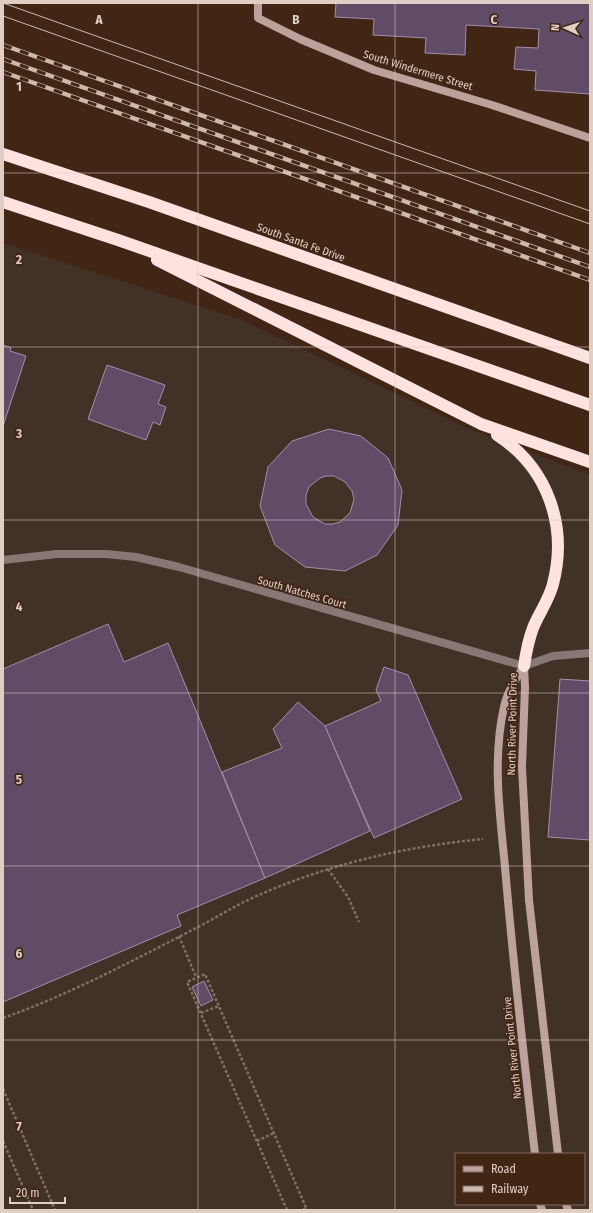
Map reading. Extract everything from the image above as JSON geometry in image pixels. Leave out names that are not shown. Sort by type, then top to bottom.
[{"type":"highway","name":"South Santa Fe Drive","points":[[7,155],[149,202],[590,358]]},
{"type":"highway","points":[[3,202],[118,240],[590,405]]},
{"type":"highway","points":[[118,240],[481,424],[510,443],[525,458],[540,478],[551,500],[557,520],[557,564],[553,584],[546,604],[533,627],[524,666]]},
{"type":"highway","points":[[481,424],[590,462]]},
{"type":"street","name":"South Windermere Street","points":[[258,3],[258,18],[300,39],[374,70],[492,104],[590,138]]},
{"type":"street","name":"South Natches Court","points":[[3,560],[86,553],[128,556],[149,560],[524,666]]},
{"type":"street","points":[[524,666],[553,656],[590,653]]},
{"type":"street","name":"North River Point Drive","points":[[524,666],[509,691],[504,706],[499,746],[499,784],[508,907],[534,1153]]},
{"type":"street","name":"North River Point Drive","points":[[524,666],[525,687],[522,767],[529,900],[558,1153]]},
{"type":"path","points":[[3,1018],[90,981],[250,899],[328,869],[396,851],[452,842],[483,839]]},
{"type":"path","points":[[328,869],[348,897],[359,922]]},
{"type":"path","points":[[179,936],[196,977]]},
{"type":"path","points":[[287,1210],[187,982],[196,977],[205,974],[307,1209],[303,1210]]},
{"type":"path","points":[[201,1013],[219,1006]]},
{"type":"path","points":[[3,1089],[55,1210]]},
{"type":"path","points":[[3,1103],[8,1101]]},
{"type":"path","points":[[257,1141],[274,1133]]},
{"type":"path","points":[[3,1141],[32,1210]]},
{"type":"shaded area","points":[[3,243],[242,320],[470,429],[590,475],[590,1210],[3,1210]]},
{"type":"building","points":[[336,3],[590,3],[590,94],[535,90],[536,71],[514,69],[516,47],[538,48],[539,29],[466,25],[465,55],[425,53],[426,38],[373,35],[374,19],[335,17]]},
{"type":"building","points":[[3,345],[11,348],[10,351],[26,356],[3,426]]},
{"type":"building","points":[[107,365],[165,385],[158,404],[166,407],[160,425],[153,422],[146,440],[88,419]]},
{"type":"building","points":[[329,429],[361,436],[388,458],[402,490],[398,525],[377,555],[345,571],[305,567],[275,545],[260,506],[268,467],[292,441]],"holes":[[[334,476],[345,482],[352,491],[354,499],[350,513],[340,522],[325,524],[313,517],[306,504],[306,495],[309,487],[320,478]]]},
{"type":"building","points":[[108,624],[124,662],[168,643],[265,878],[177,915],[181,926],[3,1002],[3,669]]},
{"type":"building","points":[[384,667],[408,675],[462,799],[374,838],[325,726],[381,701],[376,690]]},
{"type":"building","points":[[560,679],[590,681],[590,840],[548,837]]},
{"type":"building","points":[[298,702],[325,726],[370,831],[265,878],[222,772],[282,748],[273,729]]},
{"type":"building","points":[[204,981],[213,1000],[201,1006],[192,987]]},
{"type":"tram line","points":[[3,3],[590,211]]},
{"type":"tram line","points":[[3,16],[590,224]]},
{"type":"railway","points":[[3,45],[590,253]]},
{"type":"railway","points":[[3,59],[590,267]]},
{"type":"railway","points":[[3,72],[590,280]]}]
